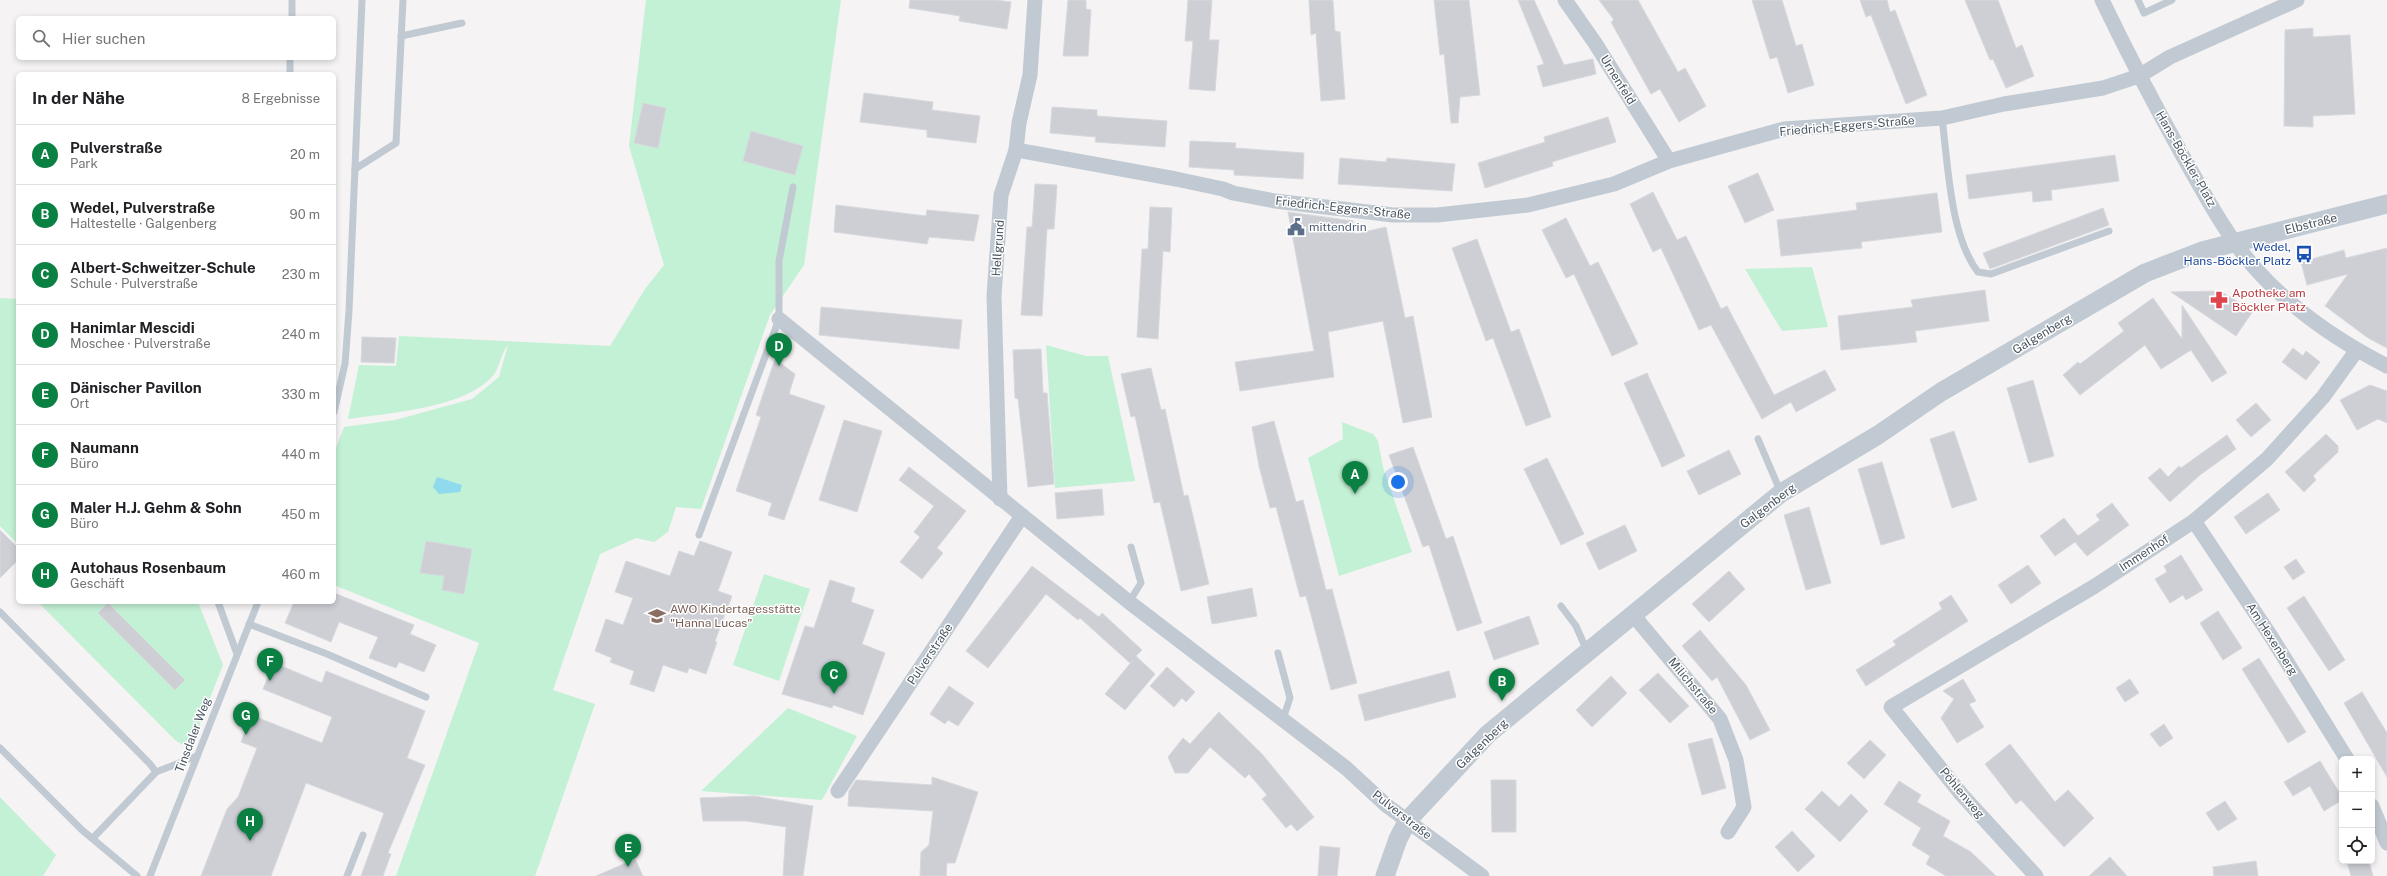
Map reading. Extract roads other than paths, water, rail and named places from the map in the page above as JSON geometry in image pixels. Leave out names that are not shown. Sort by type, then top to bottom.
[{"type":"street","name":"Hellgrund","points":[[1000,500],[994,296],[1001,195],[1016,150],[1019,123],[1030,75],[1035,0]]},
{"type":"street","name":"Urnenfeld","points":[[1565,0],[1596,43],[1670,161]]},
{"type":"street","name":"Hans-Böckler-Platz","points":[[2102,0],[2139,76],[2198,182],[2234,242],[2254,267],[2276,290],[2313,322],[2357,350],[2387,366]]},
{"type":"street","points":[[2139,76],[2170,58],[2297,0]]},
{"type":"street","name":"Friedrich-Eggers-Straße","points":[[1016,150],[1223,188],[1233,193],[1275,201],[1414,216],[1528,205],[1614,184],[1670,161],[1784,129],[1942,118],[2004,104],[2103,88],[2139,76]]},
{"type":"street","name":"Elbstraße","points":[[2234,242],[2387,204]]},
{"type":"street","name":"Galgenberg","points":[[1385,876],[1398,838],[1408,820],[1488,734],[1588,654],[1781,493],[1878,435],[1942,392],[2145,273],[2202,251],[2234,242]]},
{"type":"street","name":"Pulverstraße","points":[[779,319],[1000,500],[1129,602],[1346,768],[1386,805],[1482,876]]},
{"type":"street","name":"Immenhof","points":[[1892,707],[2095,586],[2194,521],[2267,459],[2323,397],[2357,350]]},
{"type":"street","name":"Pulverstraße","points":[[838,791],[1022,516]]},
{"type":"street","name":"Am Hexenberg","points":[[2194,521],[2272,638],[2345,756]]},
{"type":"street","name":"Milichstraße","points":[[1634,616],[1720,719],[1736,760],[1744,807],[1728,832]]},
{"type":"street","name":"Pöhlenweg","points":[[1892,707],[1962,795],[2036,876]]},
{"type":"street","points":[[2375,813],[2387,843]]},
{"type":"lane","points":[[292,0],[292,16]]},
{"type":"lane","points":[[336,403],[345,364],[349,311],[362,0]]},
{"type":"lane","points":[[355,169],[396,143],[403,0]]},
{"type":"lane","points":[[2138,0],[2144,13],[2172,0]]},
{"type":"lane","points":[[401,36],[462,24]]},
{"type":"lane","points":[[290,60],[290,72]]},
{"type":"lane","points":[[1942,118],[1958,233],[1969,260],[1978,272],[1991,274],[2110,231]]},
{"type":"lane","points":[[699,535],[779,319],[779,261],[793,187]]},
{"type":"lane","points":[[1758,438],[1781,493]]},
{"type":"lane","points":[[1129,602],[1141,583],[1131,547]]},
{"type":"lane","points":[[219,604],[237,654]]},
{"type":"lane","name":"Tinsdaler Weg","points":[[150,876],[257,604]]},
{"type":"lane","points":[[1561,606],[1576,626],[1588,654]]},
{"type":"lane","points":[[0,612],[150,764],[156,772]]},
{"type":"lane","points":[[249,624],[327,654],[426,697]]},
{"type":"lane","points":[[1278,653],[1290,698],[1283,719]]},
{"type":"lane","points":[[0,748],[92,838],[137,876]]},
{"type":"lane","points":[[92,838],[156,772],[197,756]]},
{"type":"lane","points":[[347,876],[363,835]]},
{"type":"water","points":[[437,477],[462,485],[460,492],[439,494],[433,487]]},
{"type":"place","name":"mittendrin","points":[[1296,227]]},
{"type":"place","name":"Wedel, Hans-Böckler Platz","points":[[2304,254]]},
{"type":"place","name":"Apotheke am Böckler Platz","points":[[2219,300]]},
{"type":"place","name":"Hanimlar Mescidi","points":[[779,366]]},
{"type":"place","name":"Pulverstraße","points":[[1355,494]]},
{"type":"place","name":"AWO Kindertagesstätte \"Hanna Lucas\"","points":[[657,616]]},
{"type":"place","name":"Naumann","points":[[270,681]]},
{"type":"place","name":"Albert-Schweitzer-Schule","points":[[834,694]]},
{"type":"place","name":"Wedel, Pulverstraße","points":[[1502,701]]},
{"type":"place","name":"Maler H.J. Gehm & Sohn","points":[[246,735]]},
{"type":"place","name":"Autohaus Rosenbaum","points":[[250,841]]},
{"type":"place","name":"Dänischer Pavillon","points":[[628,867]]}]
